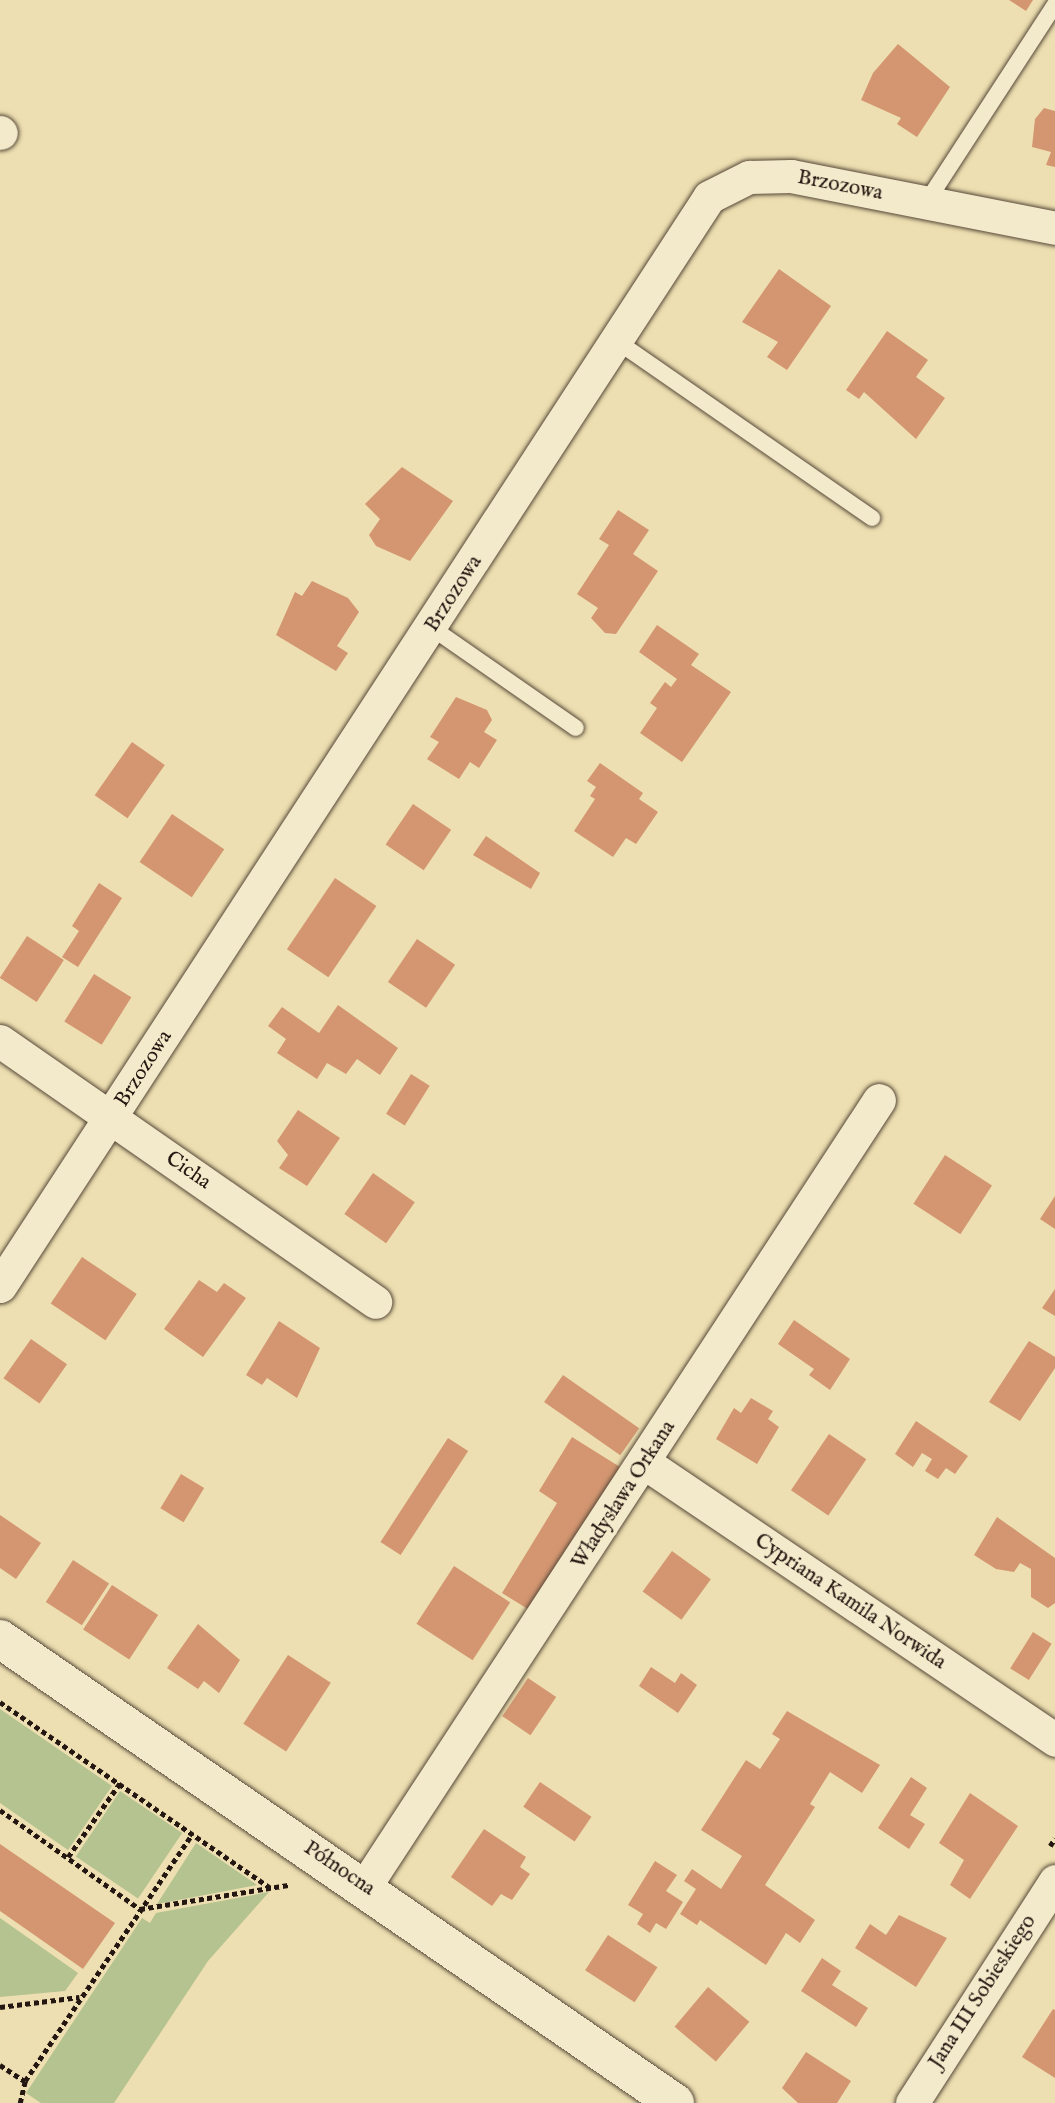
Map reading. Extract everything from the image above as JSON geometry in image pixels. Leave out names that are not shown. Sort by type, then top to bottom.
[{"type":"street","name":"Brzozowa","points":[[0,1286],[432,628],[709,197],[749,177],[791,176],[1055,228]]},
{"type":"street","name":"Cicha","points":[[0,1041],[375,1302]]},
{"type":"street","name":"Władysława Orkana","points":[[365,1886],[645,1463],[879,1100]]},
{"type":"street","name":"Cypriana Kamila Norwida","points":[[645,1463],[1055,1740]]},
{"type":"street","name":"Północna","points":[[0,1639],[365,1886],[675,2103]]},
{"type":"street","name":"Jana III Sobieskiego","points":[[912,2103],[1055,1881]]},
{"type":"lane","points":[[926,203],[1055,4]]},
{"type":"lane","points":[[618,342],[872,518]]},
{"type":"lane","points":[[432,628],[576,729]]},
{"type":"path","points":[[0,1702],[272,1889],[139,1909],[0,1810]]},
{"type":"path","points":[[68,1857],[120,1783]]},
{"type":"path","points":[[20,2103],[25,2081],[192,1834]]},
{"type":"path","points":[[0,2007],[80,1997]]},
{"type":"path","points":[[0,2064],[25,2081]]},
{"type":"green space","points":[[0,1709],[112,1786],[68,1850],[0,1803]]},
{"type":"green space","points":[[120,1791],[182,1833],[138,1898],[76,1856]]},
{"type":"green space","points":[[196,1843],[257,1885],[157,1904]]},
{"type":"green space","points":[[269,1892],[208,1961],[114,2103],[41,2103],[26,2093],[142,1918],[150,1923],[156,1913]]},
{"type":"green space","points":[[0,1918],[78,1973],[65,1991],[0,1997]]},
{"type":"building","points":[[1009,0],[1033,0],[1026,11]]},
{"type":"building","points":[[898,44],[950,87],[917,137],[897,124],[901,118],[861,100],[873,73]]},
{"type":"building","points":[[1044,108],[1055,111],[1055,167],[1046,165],[1051,152],[1032,147],[1035,119]]},
{"type":"building","points":[[779,269],[831,306],[787,370],[767,357],[778,342],[742,322]]},
{"type":"building","points":[[887,331],[928,360],[916,377],[945,398],[916,439],[864,392],[859,399],[846,390]]},
{"type":"building","points":[[402,467],[453,501],[410,561],[376,546],[369,535],[380,519],[365,504]]},
{"type":"building","points":[[618,510],[649,530],[633,554],[658,571],[616,634],[605,633],[591,618],[598,608],[577,594],[609,545],[599,539]]},
{"type":"building","points":[[312,581],[348,598],[359,612],[337,646],[348,653],[336,671],[276,635],[295,592],[302,596]]},
{"type":"building","points":[[657,625],[699,654],[691,665],[731,692],[682,762],[640,733],[657,708],[650,703],[665,682],[671,687],[677,679],[639,652]]},
{"type":"building","points":[[456,697],[487,710],[492,720],[484,732],[497,740],[479,768],[470,762],[459,779],[427,759],[439,742],[430,737]]},
{"type":"building","points":[[132,742],[165,765],[127,818],[95,795]]},
{"type":"building","points":[[600,763],[643,793],[639,799],[658,812],[636,844],[626,838],[613,857],[574,831],[595,799],[590,796],[596,787],[587,781]]},
{"type":"building","points":[[413,804],[451,830],[424,870],[386,845]]},
{"type":"building","points":[[172,814],[224,849],[192,897],[140,862]]},
{"type":"building","points":[[486,836],[540,873],[531,889],[473,855]]},
{"type":"building","points":[[335,878],[376,906],[328,977],[287,949]]},
{"type":"building","points":[[99,883],[122,898],[78,967],[62,957],[79,931],[72,926]]},
{"type":"building","points":[[27,936],[64,960],[37,1002],[0,978]]},
{"type":"building","points":[[417,939],[455,965],[426,1008],[388,982]]},
{"type":"building","points":[[94,974],[131,997],[102,1045],[64,1021]]},
{"type":"building","points":[[338,1005],[398,1048],[380,1075],[357,1059],[346,1074],[327,1063],[317,1079],[277,1053],[286,1039],[268,1026],[282,1007],[319,1033]]},
{"type":"building","points":[[411,1074],[430,1086],[405,1126],[386,1114]]},
{"type":"building","points":[[298,1110],[340,1138],[307,1186],[279,1168],[288,1155],[277,1141]]},
{"type":"building","points":[[945,1155],[992,1185],[960,1234],[913,1204]]},
{"type":"building","points":[[373,1173],[415,1202],[386,1243],[344,1214]]},
{"type":"building","points":[[1055,1196],[1055,1229],[1040,1219]]},
{"type":"building","points":[[82,1257],[137,1294],[105,1340],[51,1303]]},
{"type":"building","points":[[199,1280],[217,1292],[224,1283],[246,1298],[203,1357],[164,1329]]},
{"type":"building","points":[[1055,1289],[1055,1316],[1042,1308]]},
{"type":"building","points":[[794,1320],[850,1359],[830,1390],[809,1375],[814,1369],[778,1344]]},
{"type":"building","points":[[279,1321],[320,1348],[297,1398],[267,1378],[262,1385],[246,1375]]},
{"type":"building","points":[[31,1339],[67,1364],[40,1404],[3,1378]]},
{"type":"building","points":[[1029,1341],[1055,1357],[1055,1368],[1020,1421],[989,1402]]},
{"type":"building","points":[[563,1375],[639,1428],[620,1455],[544,1402]]},
{"type":"building","points":[[751,1398],[773,1411],[768,1419],[779,1427],[757,1464],[716,1439],[734,1408],[741,1413]]},
{"type":"building","points":[[916,1421],[968,1456],[955,1474],[946,1468],[938,1479],[925,1471],[932,1459],[922,1453],[913,1467],[895,1454]]},
{"type":"building","points":[[829,1434],[866,1459],[828,1516],[791,1490]]},
{"type":"building","points":[[572,1437],[620,1467],[531,1611],[502,1593],[557,1503],[539,1491]]},
{"type":"building","points":[[448,1438],[468,1451],[401,1555],[380,1542]]},
{"type":"building","points":[[181,1474],[204,1488],[184,1522],[160,1508]]},
{"type":"building","points":[[0,1515],[41,1543],[16,1579],[0,1568]]},
{"type":"building","points":[[997,1517],[1055,1558],[1055,1603],[1048,1608],[1031,1597],[1031,1569],[1020,1563],[1014,1572],[996,1569],[974,1555]]},
{"type":"building","points":[[672,1551],[711,1579],[681,1620],[643,1591]]},
{"type":"building","points":[[73,1560],[109,1583],[82,1625],[46,1602]]},
{"type":"building","points":[[454,1566],[510,1602],[473,1660],[416,1624]]},
{"type":"building","points":[[112,1585],[158,1615],[129,1659],[83,1629]]},
{"type":"building","points":[[198,1624],[240,1660],[219,1693],[204,1681],[198,1689],[167,1668]]},
{"type":"building","points":[[1033,1632],[1052,1644],[1029,1680],[1010,1668]]},
{"type":"building","points":[[288,1655],[331,1683],[286,1752],[243,1724]]},
{"type":"building","points":[[651,1667],[675,1683],[681,1673],[697,1685],[678,1713],[639,1686]]},
{"type":"building","points":[[528,1678],[556,1697],[530,1735],[502,1716]]},
{"type":"building","points":[[787,1711],[880,1765],[862,1793],[830,1772],[810,1804],[815,1807],[765,1885],[815,1920],[800,1943],[786,1933],[766,1965],[700,1920],[697,1925],[680,1914],[696,1889],[684,1881],[692,1869],[721,1889],[742,1856],[701,1830],[746,1760],[760,1769],[780,1739],[772,1734]]},
{"type":"building","points":[[911,1777],[927,1788],[910,1815],[925,1824],[909,1849],[878,1828]]},
{"type":"building","points":[[540,1782],[591,1817],[575,1842],[523,1807]]},
{"type":"building","points":[[970,1793],[1018,1826],[970,1899],[950,1885],[964,1860],[939,1843]]},
{"type":"building","points":[[484,1829],[526,1857],[520,1867],[530,1874],[512,1900],[501,1894],[492,1906],[451,1877]]},
{"type":"building","points":[[0,1844],[115,1923],[83,1969],[0,1911]]},
{"type":"building","points":[[655,1861],[677,1875],[666,1891],[683,1902],[666,1929],[656,1923],[650,1933],[637,1924],[643,1914],[628,1905]]},
{"type":"building","points":[[899,1915],[947,1938],[916,1987],[855,1948],[870,1924],[886,1935]]},
{"type":"building","points":[[608,1935],[657,1967],[635,2002],[585,1970]]},
{"type":"building","points":[[822,1958],[841,1971],[832,1985],[868,2008],[856,2027],[801,1991]]},
{"type":"building","points":[[708,1987],[749,2022],[716,2062],[675,2027]]},
{"type":"building","points":[[1053,2009],[1055,2010],[1055,2078],[1022,2057]]},
{"type":"building","points":[[806,2052],[851,2081],[837,2103],[798,2103],[782,2088]]}]
